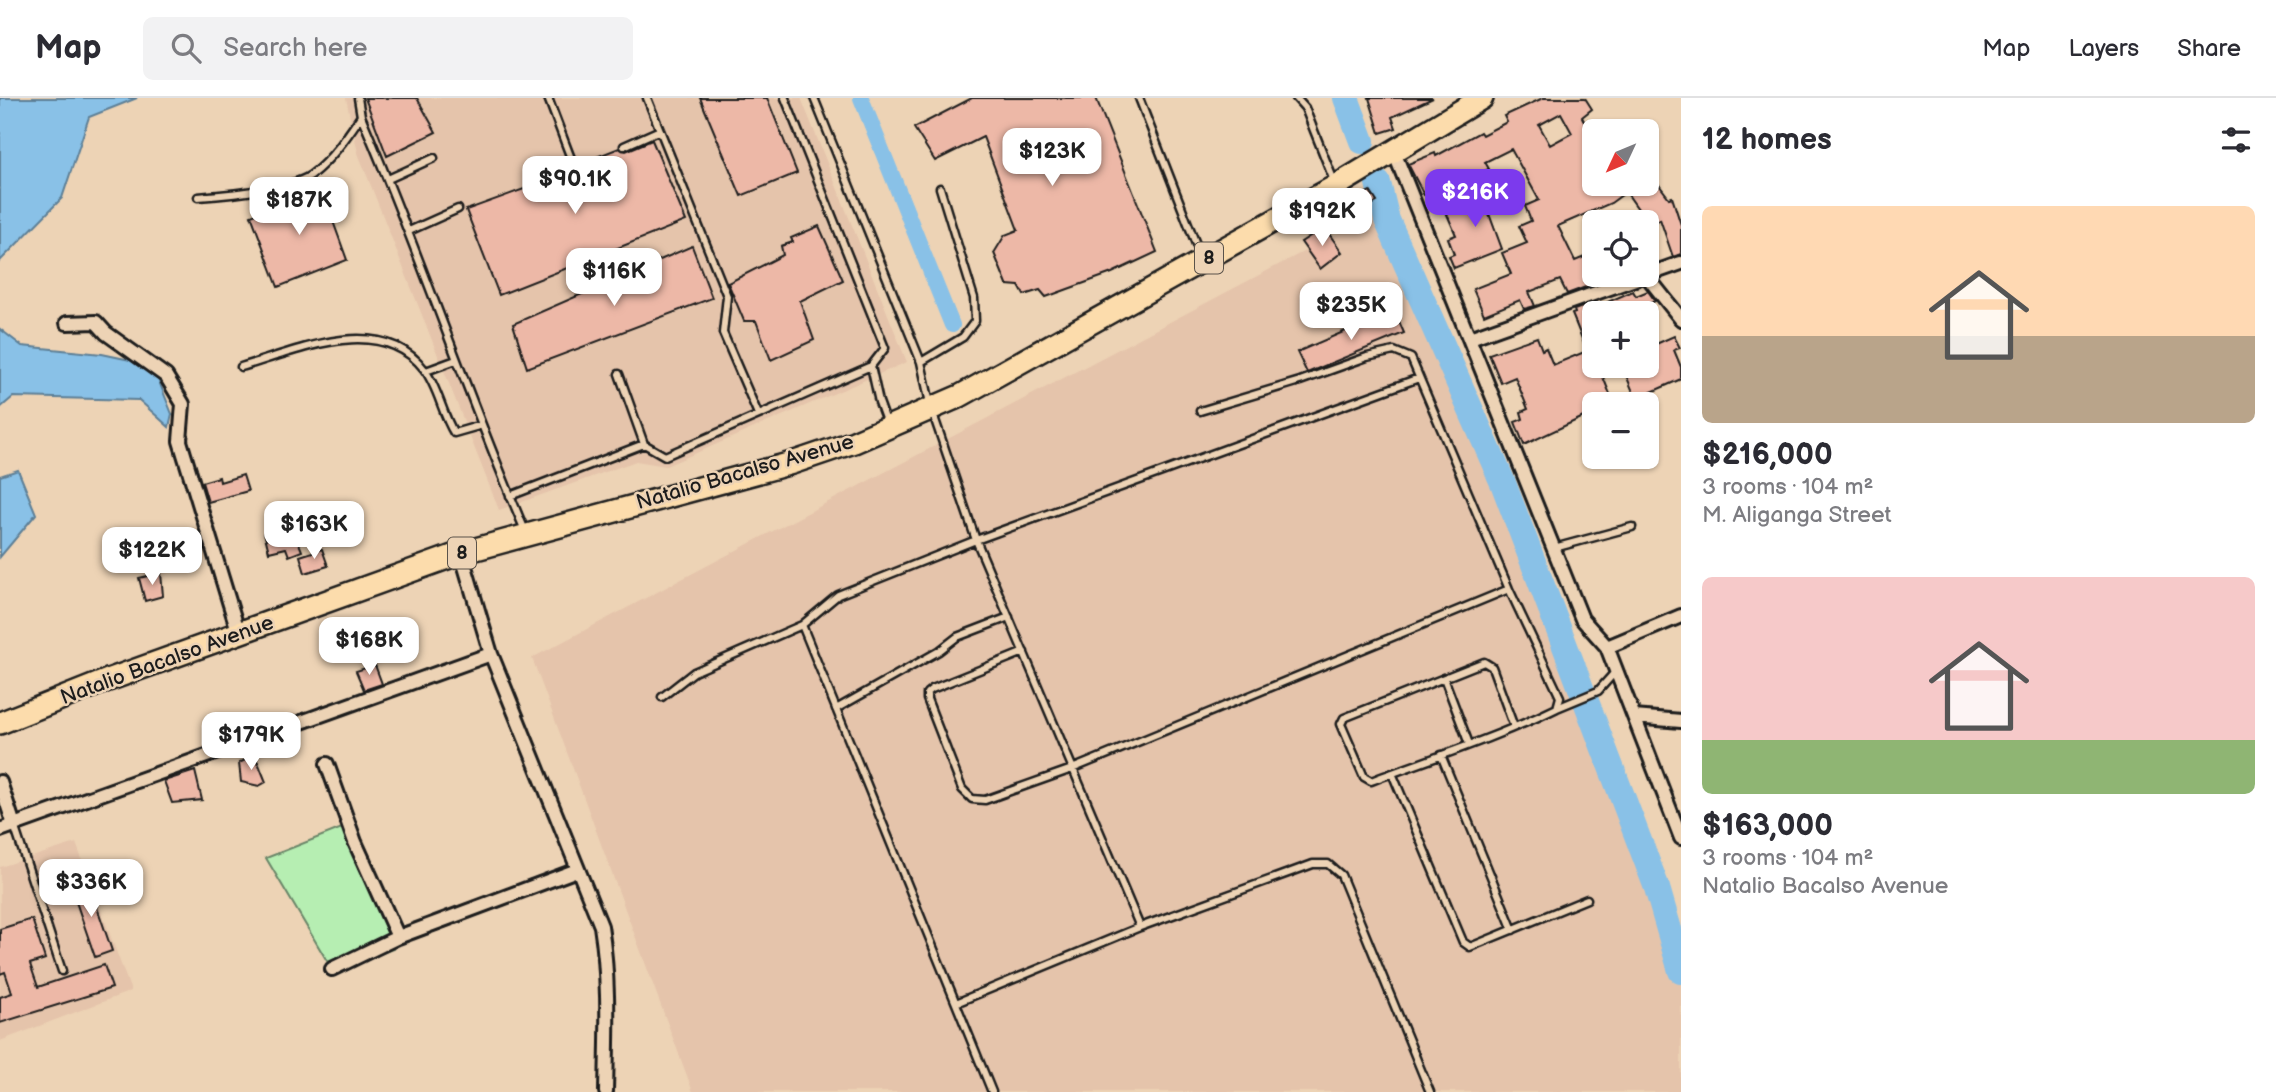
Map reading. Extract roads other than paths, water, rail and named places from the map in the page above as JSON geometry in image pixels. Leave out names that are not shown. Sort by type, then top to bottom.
[{"type":"highway","name":"Natalio Bacalso Avenue","points":[[0,723],[108,680],[460,553],[792,463],[854,442],[960,397],[1336,186],[1482,98]]},
{"type":"street","points":[[1394,152],[1471,338],[1581,620],[1607,647],[1681,838]]},
{"type":"street","points":[[1659,270],[1681,262]]},
{"type":"street","points":[[1471,338],[1613,287]]},
{"type":"street","points":[[1656,287],[1681,319]]},
{"type":"street","points":[[67,323],[96,322],[106,333],[166,376],[183,404],[180,441],[239,634]]},
{"type":"street","points":[[460,553],[491,654],[601,926],[605,950],[608,1022],[606,1092]]},
{"type":"street","points":[[1607,647],[1681,616]]},
{"type":"street","points":[[0,830],[491,654]]},
{"type":"street","points":[[1634,718],[1681,721]]},
{"type":"street","points":[[327,764],[355,842],[398,937]]},
{"type":"street","points":[[0,782],[14,825]]},
{"type":"street","points":[[332,969],[398,937],[577,870]]},
{"type":"lane","points":[[358,98],[361,116],[409,231],[456,360],[526,534]]},
{"type":"lane","points":[[548,98],[575,169]]},
{"type":"lane","points":[[647,98],[727,296],[723,333],[758,414]]},
{"type":"lane","points":[[619,374],[643,444],[665,457],[871,366],[885,348],[785,98]]},
{"type":"lane","points":[[814,98],[921,362],[931,408],[976,540],[1140,927]]},
{"type":"lane","points":[[1139,98],[1203,262]]},
{"type":"lane","points":[[1296,98],[1305,108],[1336,186]]},
{"type":"lane","points":[[198,197],[252,192],[308,177],[334,154],[361,116]]},
{"type":"lane","points":[[624,146],[660,130]]},
{"type":"lane","points":[[388,178],[434,158]]},
{"type":"lane","points":[[921,362],[963,337],[975,321],[974,298],[940,188]]},
{"type":"lane","points":[[409,231],[458,209]]},
{"type":"lane","points":[[241,367],[323,343],[363,338],[391,344],[410,354],[426,371],[454,433],[482,425]]},
{"type":"lane","points":[[1200,411],[1300,382],[1367,357],[1394,351],[1411,358],[1509,589],[1560,697],[1557,708]]},
{"type":"lane","points":[[426,371],[456,360]]},
{"type":"lane","points":[[871,366],[878,402],[888,427]]},
{"type":"lane","points":[[662,696],[694,672],[802,625],[838,596],[976,540],[1419,378]]},
{"type":"lane","points":[[510,496],[643,444]]},
{"type":"lane","points":[[1554,548],[1632,527]]},
{"type":"lane","points":[[1024,652],[927,693],[962,789],[972,799],[985,800],[1072,769],[1509,589]]},
{"type":"lane","points":[[836,709],[939,651],[957,637],[1009,617]]},
{"type":"lane","points":[[802,625],[992,1092]]},
{"type":"lane","points":[[1514,727],[1492,667],[1484,662],[1344,718],[1341,724],[1364,777],[1371,780],[1514,727],[1593,694],[1616,671]]},
{"type":"lane","points":[[1444,678],[1469,744]]},
{"type":"lane","points":[[1441,755],[1513,930]]},
{"type":"lane","points":[[1392,773],[1463,942],[1470,947],[1587,900]]},
{"type":"lane","points":[[14,825],[62,971]]},
{"type":"lane","points":[[956,1003],[1140,927],[1313,864],[1328,864],[1341,875],[1430,1092]]},
{"type":"water","points":[[0,98],[137,98],[89,117],[62,198],[0,261]]},
{"type":"water","points":[[0,329],[22,346],[102,354],[130,360],[158,379],[172,414],[169,427],[139,400],[13,397],[0,408]]},
{"type":"water","points":[[18,470],[36,514],[0,557],[0,476]]},
{"type":"waterway","points":[[861,98],[952,325]]},
{"type":"waterway","points":[[1346,98],[1362,141]]},
{"type":"waterway","points":[[1378,183],[1387,220],[1503,483],[1657,888],[1681,971]]}]
